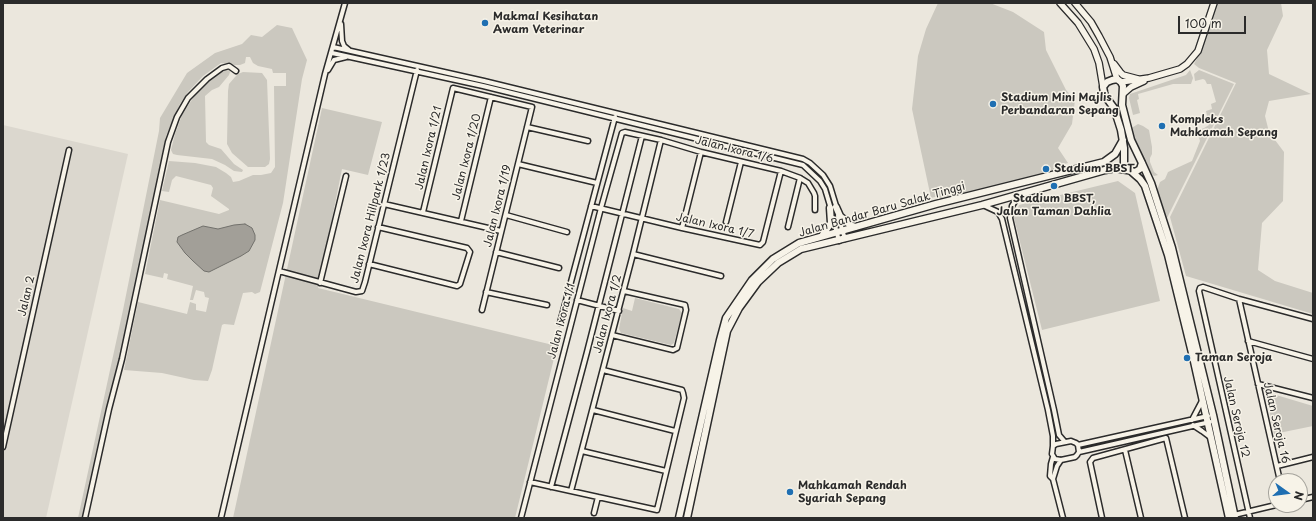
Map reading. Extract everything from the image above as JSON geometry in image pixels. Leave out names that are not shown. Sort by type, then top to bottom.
[{"type":"main road","points":[[1119,80],[1123,86],[1122,105],[1131,140],[1151,183],[1172,248],[1213,418],[1233,517],[1210,437],[1168,255],[1145,186],[1140,179],[1124,166],[1123,140],[1114,108],[1105,96],[1103,87],[1107,82],[1119,80]]},
{"type":"main road","name":"Jalan Bandar Baru Salak Tinggi","points":[[679,518],[726,318],[752,280],[773,260],[799,243],[822,236],[936,204],[1104,162],[1115,154],[1123,140]]},
{"type":"main road","points":[[1129,171],[1138,171],[1142,163]]},
{"type":"main road","name":"Jalan Bandar Baru Salak Tinggi","points":[[687,518],[727,331],[738,308],[758,282],[778,263],[801,249],[982,205],[1105,170],[1115,168],[1129,171]]},
{"type":"main road","points":[[936,204],[939,216]]},
{"type":"main road","points":[[833,208],[850,225],[856,227]]},
{"type":"main road","points":[[822,236],[831,223],[833,208]]},
{"type":"street","points":[[221,518],[325,74],[334,47],[345,3]]},
{"type":"street","points":[[1060,3],[1078,23],[1094,49],[1099,63],[1103,87]]},
{"type":"street","points":[[1075,3],[1091,22],[1120,72],[1140,79]]},
{"type":"street","points":[[1110,57],[1119,80],[1149,78],[1180,69],[1198,51],[1214,3]]},
{"type":"street","points":[[341,20],[342,41],[344,46],[350,50]]},
{"type":"street","points":[[334,47],[616,113],[803,159],[810,163],[823,175],[830,186],[833,208]]},
{"type":"street","points":[[332,53],[483,86],[803,165],[820,181],[825,189],[833,208],[842,240]]},
{"type":"street","points":[[325,74],[334,60],[348,56]]},
{"type":"street","points":[[85,518],[109,410],[117,384],[126,344],[168,142],[177,117],[188,98],[207,79],[222,68],[229,66],[236,71]]},
{"type":"street","name":"Jalan Ixora Hillpark 1/23","points":[[279,272],[356,292],[362,291],[418,66]]},
{"type":"street","points":[[1123,94],[1131,87],[1149,78]]},
{"type":"street","name":"Jalan Ixora 1/21","points":[[423,212],[453,88],[491,97]]},
{"type":"street","name":"Jalan Ixora 1/19","points":[[482,310],[532,107],[491,97]]},
{"type":"street","name":"Jalan Ixora 1/20","points":[[461,221],[491,97]]},
{"type":"street","points":[[560,323],[616,113]]},
{"type":"street","points":[[527,127],[588,141]]},
{"type":"street","name":"Jalan Ixora 1/6","points":[[625,132],[781,171],[800,178],[808,183],[814,193],[815,210]]},
{"type":"street","name":"Jalan Ixora 1/1","points":[[521,518],[601,208],[621,135],[625,132]]},
{"type":"street","points":[[551,487],[642,136]]},
{"type":"street","name":"Jalan Ixora 1/2","points":[[571,491],[619,311],[661,140]]},
{"type":"street","name":"Jalan 2","points":[[3,447],[69,150]]},
{"type":"street","points":[[682,228],[701,152]]},
{"type":"street","points":[[726,222],[741,162]]},
{"type":"street","points":[[518,164],[597,183]]},
{"type":"street","name":"Jalan Ixora 1/7","points":[[591,206],[760,245],[762,244],[781,171]]},
{"type":"street","points":[[320,283],[346,176]]},
{"type":"street","points":[[788,227],[800,178]]},
{"type":"street","points":[[825,189],[830,186]]},
{"type":"street","points":[[1020,193],[1012,206],[1010,218],[1059,435],[1065,442]]},
{"type":"street","points":[[384,204],[501,231]]},
{"type":"street","points":[[982,205],[998,212],[1002,219],[1048,410],[1054,446],[1052,450],[1054,458],[1050,476],[1062,518]]},
{"type":"street","points":[[506,215],[567,232]]},
{"type":"street","points":[[369,264],[457,286],[460,284],[470,252],[467,248],[378,227]]},
{"type":"street","points":[[496,252],[559,268]]},
{"type":"street","points":[[633,254],[721,276]]},
{"type":"street","name":"Jalan Seroja 12","points":[[1239,299],[1203,287],[1200,288],[1199,292],[1250,518]]},
{"type":"street","points":[[612,336],[673,350],[677,348],[686,310],[685,305],[624,291]]},
{"type":"street","points":[[486,292],[547,305]]},
{"type":"street","points":[[1239,299],[1313,319]]},
{"type":"street","name":"Jalan Seroja 16","points":[[1239,299],[1278,473]]},
{"type":"street","points":[[577,300],[619,311]]},
{"type":"street","points":[[1248,341],[1313,358]]},
{"type":"street","points":[[530,482],[657,510],[684,398],[682,390],[603,370]]},
{"type":"street","points":[[1258,384],[1313,398]]},
{"type":"street","points":[[1192,420],[1202,401]]},
{"type":"street","points":[[593,410],[675,431]]},
{"type":"street","points":[[1054,458],[1061,460],[1075,457],[1079,452],[1193,425],[1213,418]]},
{"type":"street","points":[[1054,446],[1065,442],[1074,442],[1078,445],[1192,420],[1206,420]]},
{"type":"street","points":[[1193,425],[1210,437]]},
{"type":"street","points":[[1102,518],[1090,462],[1093,458],[1166,438],[1185,518]]},
{"type":"street","points":[[1078,445],[1079,452]]},
{"type":"street","points":[[1125,450],[1141,518]]},
{"type":"street","points":[[582,451],[666,471]]},
{"type":"street","points":[[1277,466],[1313,457]]},
{"type":"street","points":[[1052,479],[1061,460]]},
{"type":"street","points":[[594,513],[598,497]]},
{"type":"street","points":[[1233,517],[1249,511],[1268,507]]},
{"type":"shaded area","name":"Stadium Mini Majlis Perbandaran Sepang","points":[[938,3],[990,3],[1013,12],[1044,32],[1046,50],[1066,90],[1075,100],[1072,124],[1058,148],[1068,163],[1053,167],[1056,172],[941,201],[939,196],[931,198],[912,109],[918,56],[926,29]]},
{"type":"shaded area","points":[[1216,3],[1281,3],[1283,16],[1267,50],[1269,74],[1311,94],[1269,101],[1265,116],[1269,132],[1284,152],[1283,201],[1262,223],[1258,270],[1275,281],[1313,293],[1313,314],[1186,276],[1170,217],[1236,83],[1199,68],[1194,64],[1200,53]]},
{"type":"shaded area","points":[[277,25],[292,28],[307,60],[302,79],[283,203],[260,292],[255,294],[252,292],[243,293],[234,325],[222,325],[212,370],[208,381],[194,380],[162,373],[124,370],[138,302],[187,314],[190,302],[196,304],[196,310],[206,312],[209,298],[205,297],[204,292],[196,290],[193,300],[190,300],[193,286],[167,279],[168,274],[164,273],[163,278],[145,274],[160,200],[219,214],[229,210],[211,196],[213,188],[211,185],[176,176],[172,180],[169,192],[162,191],[169,161],[195,163],[216,167],[231,177],[233,182],[253,175],[271,173],[275,167],[274,86],[286,86],[286,73],[273,73],[272,69],[258,66],[253,63],[250,57],[246,57],[245,63],[234,65],[221,63],[203,76],[188,92],[180,104],[166,136],[123,345],[102,429],[83,518],[78,518],[123,310],[159,131],[160,118],[187,73],[215,53],[242,44],[251,35],[262,37]]},
{"type":"shaded area","points":[[225,70],[229,70],[229,75],[219,87],[212,90],[205,96],[206,142],[209,145],[221,149],[234,164],[243,170],[242,172],[234,171],[212,159],[177,155],[173,154],[171,150],[182,115],[189,104],[196,94],[213,78]]},
{"type":"shaded area","points":[[1190,70],[1193,78],[1191,84],[1173,84],[1138,94],[1139,99],[1137,100],[1140,113],[1133,115],[1129,98],[1130,94],[1186,75]]},
{"type":"shaded area","points":[[1199,70],[1234,84],[1165,222],[1157,190],[1160,182],[1165,179],[1168,172],[1192,161],[1200,141],[1197,131],[1209,125],[1206,111],[1212,109],[1211,104],[1216,102],[1211,84],[1207,84],[1203,79],[1195,81],[1194,74]]},
{"type":"shaded area","points":[[243,72],[262,73],[267,80],[270,159],[269,164],[265,167],[248,167],[232,153],[227,144],[229,84],[238,74]]},
{"type":"shaded area","points":[[322,108],[382,122],[368,175],[342,169],[318,288],[557,346],[515,518],[233,518]]},
{"type":"shaded area","points":[[1138,124],[1149,130],[1152,147],[1150,162],[1154,172],[1158,175],[1154,176],[1151,173],[1131,134],[1130,129]]},
{"type":"shaded area","points":[[3,125],[128,154],[46,518],[3,518]]},
{"type":"shaded area","points":[[1118,181],[1135,193],[1160,301],[1042,330],[1014,218],[1019,205]]},
{"type":"shaded area","points":[[245,224],[252,228],[255,235],[255,240],[249,251],[209,272],[204,271],[193,261],[177,242],[178,237],[203,226],[218,229]]},
{"type":"shaded area","points":[[635,298],[679,309],[682,313],[674,343],[671,345],[621,333],[619,329],[623,308],[632,311]]},
{"type":"shaded area","points":[[1266,392],[1313,406],[1313,426],[1274,434]]},
{"type":"place","name":"Makmal Kesihatan Awam Veterinar","points":[[485,23]]},
{"type":"place","name":"Stadium Mini Majlis Perbandaran Sepang","points":[[993,104]]},
{"type":"place","name":"Kompleks Mahkamah Sepang","points":[[1162,126]]},
{"type":"place","name":"Stadium BBST","points":[[1046,169]]},
{"type":"place","name":"Stadium BBST, Jalan Taman Dahlia","points":[[1054,186]]},
{"type":"place","name":"Taman Seroja","points":[[1187,358]]},
{"type":"place","name":"Mahkamah Rendah Syariah Sepang","points":[[790,492]]}]
